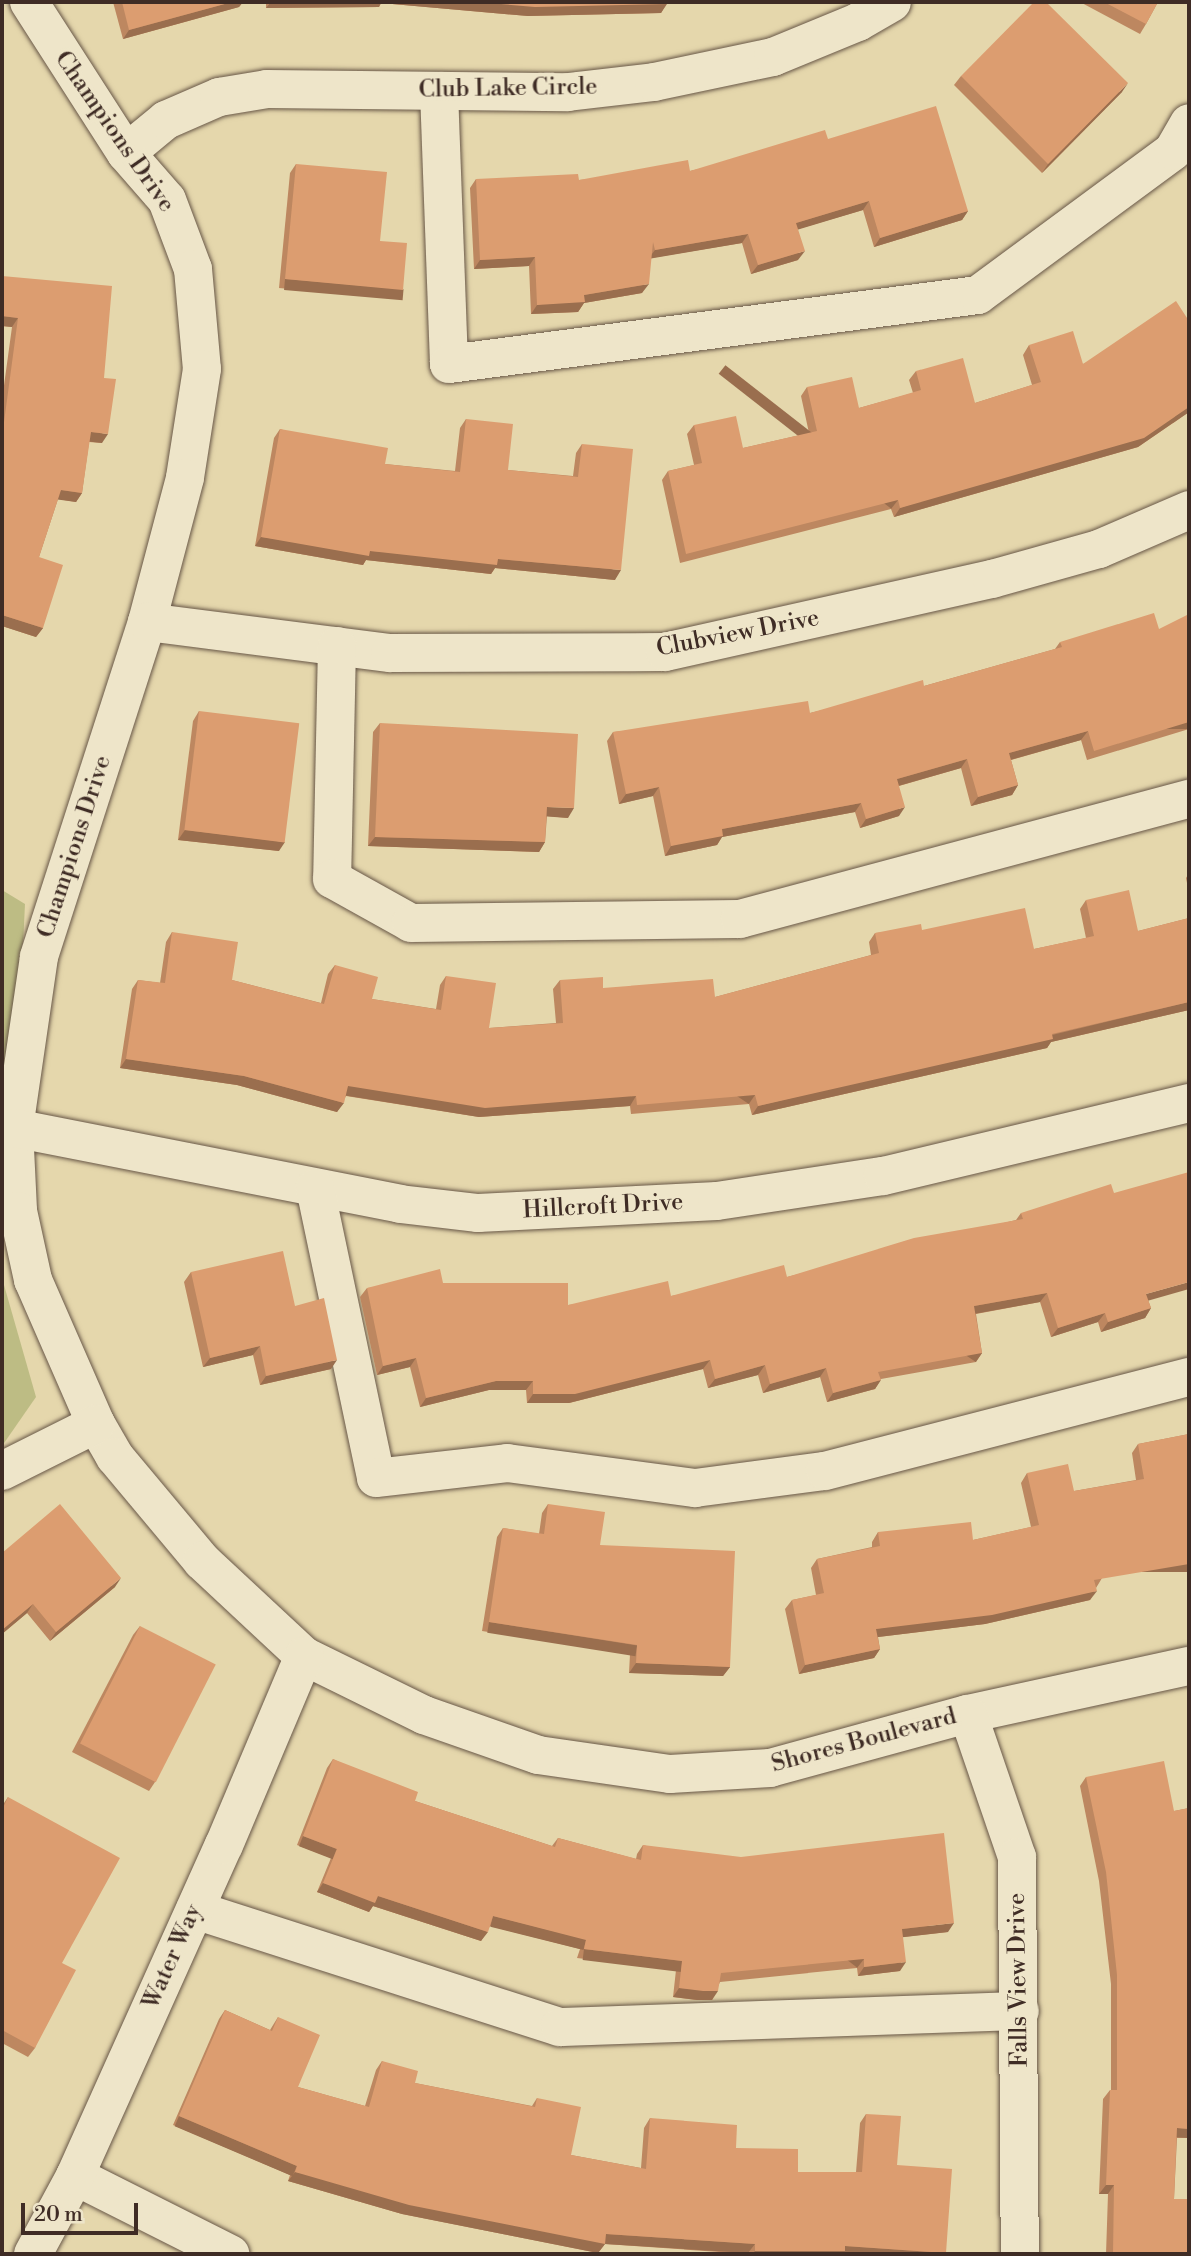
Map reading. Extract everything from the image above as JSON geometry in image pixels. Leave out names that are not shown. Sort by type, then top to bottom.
[{"type":"street","name":"Champions Drive","points":[[29,2],[126,153],[167,200],[193,269],[202,369],[185,478],[147,622],[39,957],[14,1128],[18,1211],[33,1280],[96,1424],[115,1457],[202,1561],[304,1656]]},
{"type":"street","name":"Club Lake Circle","points":[[126,153],[166,120],[219,97],[267,89],[568,92],[667,79],[773,58],[858,22],[892,2]]},
{"type":"street","points":[[439,91],[449,364],[978,295],[1173,151],[1189,123]]},
{"type":"street","name":"Clubview Drive","points":[[147,622],[390,653],[485,655],[665,652],[992,579],[1099,549],[1189,510]]},
{"type":"street","points":[[337,646],[332,878],[411,923],[740,919],[1189,799]]},
{"type":"street","name":"Hillcroft Drive","points":[[14,1128],[400,1204],[478,1213],[717,1201],[883,1175],[1189,1103]]},
{"type":"street","points":[[315,1188],[376,1478],[506,1463],[708,1486],[825,1471],[1189,1377]]},
{"type":"street","points":[[2,1471],[96,1424]]},
{"type":"street","name":"Shores Boulevard","points":[[304,1656],[424,1715],[538,1755],[670,1774],[769,1768],[968,1714],[1189,1667]]},
{"type":"street","name":"Water Way","points":[[33,2254],[75,2176],[195,1910],[304,1656]]},
{"type":"street","name":"Falls View Drive","points":[[968,1714],[1017,1857],[1020,2254]]},
{"type":"street","points":[[195,1910],[560,2027],[1020,2011]]},
{"type":"street","points":[[75,2176],[230,2254]]},
{"type":"shaded area","points":[[2,890],[25,904],[14,1128],[2,1212]]},
{"type":"shaded area","points":[[2,1278],[36,1397],[2,1446]]},
{"type":"building","points":[[122,2],[232,2],[129,30]]},
{"type":"building","points":[[477,2],[667,2],[667,4],[535,7]]},
{"type":"building","points":[[1034,2],[1046,2],[1128,83],[1048,164],[961,76]]},
{"type":"building","points":[[1104,2],[1158,2],[1146,24]]},
{"type":"building","points":[[936,106],[968,211],[880,238],[869,201],[796,223],[805,251],[758,265],[748,234],[655,250],[653,242],[649,284],[584,295],[585,302],[537,305],[535,257],[480,260],[476,179],[578,174],[579,180],[688,160],[690,171],[825,130],[828,139]]},
{"type":"building","points":[[296,164],[387,172],[380,241],[407,243],[403,290],[285,279]]},
{"type":"building","points":[[2,276],[112,286],[104,378],[116,379],[108,434],[91,432],[82,493],[61,490],[39,557],[63,565],[43,628],[2,615],[2,437],[18,318],[2,316]]},
{"type":"building","points":[[1176,301],[1189,321],[1189,407],[1144,438],[900,508],[898,500],[686,554],[668,471],[702,463],[694,425],[736,416],[743,448],[817,431],[807,387],[852,377],[859,408],[921,390],[916,371],[963,358],[975,403],[1041,382],[1029,345],[1073,331],[1083,364]]},
{"type":"building","points":[[466,419],[513,424],[508,470],[578,477],[582,444],[633,449],[621,570],[498,559],[497,565],[370,551],[369,556],[261,537],[280,429],[388,448],[385,464],[460,472]]},
{"type":"building","points":[[1154,613],[1159,629],[1189,614],[1189,722],[1094,751],[1088,731],[1009,753],[1018,785],[978,797],[967,759],[897,779],[905,807],[866,819],[861,803],[722,829],[723,836],[671,846],[659,787],[626,794],[613,732],[808,701],[810,713],[923,680],[924,686],[1062,647],[1060,642]]},
{"type":"building","points":[[199,711],[299,723],[285,842],[184,830]]},
{"type":"building","points":[[380,723],[578,734],[574,808],[547,807],[545,842],[375,837]]},
{"type":"building","points":[[1129,890],[1138,931],[1189,918],[1189,1002],[1052,1034],[1053,1039],[758,1106],[755,1095],[637,1105],[636,1096],[485,1108],[348,1086],[344,1103],[244,1076],[126,1059],[138,980],[165,983],[172,932],[238,942],[232,980],[324,1004],[335,965],[378,977],[372,999],[441,1010],[446,976],[496,983],[489,1028],[563,1023],[560,980],[603,977],[603,988],[713,979],[715,997],[879,953],[875,933],[921,924],[922,930],[1025,908],[1034,949],[1094,936],[1086,900]]},
{"type":"building","points":[[1189,1172],[1189,1282],[1146,1294],[1151,1308],[1108,1322],[1105,1313],[1058,1328],[1047,1293],[974,1306],[982,1353],[878,1372],[881,1380],[833,1393],[826,1368],[770,1384],[765,1365],[715,1379],[710,1360],[575,1394],[533,1394],[533,1381],[496,1381],[426,1398],[416,1358],[383,1366],[367,1288],[440,1269],[443,1283],[568,1283],[568,1305],[668,1281],[671,1296],[784,1265],[787,1277],[914,1238],[1023,1219],[1021,1213],[1111,1184],[1114,1193]]},
{"type":"building","points":[[283,1251],[295,1306],[324,1298],[337,1360],[266,1376],[260,1346],[210,1358],[191,1272]]},
{"type":"building","points":[[1189,1434],[1189,1564],[1094,1580],[1097,1591],[992,1615],[876,1629],[880,1649],[805,1665],[792,1600],[824,1593],[817,1559],[880,1546],[878,1532],[971,1522],[973,1540],[1039,1525],[1027,1473],[1068,1464],[1074,1491],[1144,1479],[1138,1444]]},
{"type":"building","points":[[60,1504],[121,1578],[56,1632],[33,1604],[2,1630],[2,1553]]},
{"type":"building","points":[[548,1504],[605,1512],[600,1545],[735,1551],[730,1667],[636,1663],[637,1645],[489,1622],[503,1528],[544,1534]]},
{"type":"building","points":[[140,1626],[216,1665],[156,1782],[80,1744]]},
{"type":"building","points":[[333,1759],[418,1792],[415,1801],[555,1847],[558,1838],[641,1860],[643,1845],[741,1857],[944,1833],[954,1923],[902,1929],[906,1962],[864,1967],[864,1959],[721,1973],[718,1991],[679,1988],[682,1961],[584,1949],[586,1940],[493,1916],[488,1932],[378,1896],[375,1903],[323,1883],[337,1849],[303,1836]]},
{"type":"building","points":[[1164,1761],[1174,1811],[1189,1808],[1189,2129],[1177,2128],[1174,2199],[1189,2199],[1189,2254],[1113,2254],[1114,2185],[1106,2185],[1110,2090],[1117,2090],[1117,1975],[1106,1872],[1086,1777]]},
{"type":"building","points":[[8,1797],[120,1858],[62,1963],[76,1970],[35,2048],[2,2030],[2,1810]]},
{"type":"building","points":[[225,2010],[272,2031],[278,2017],[320,2035],[298,2087],[369,2107],[382,2061],[418,2071],[415,2083],[535,2107],[537,2098],[581,2107],[571,2155],[646,2169],[650,2118],[737,2125],[736,2148],[798,2149],[798,2172],[862,2172],[866,2114],[901,2116],[897,2165],[952,2169],[946,2253],[845,2246],[845,2251],[755,2251],[755,2244],[606,2234],[605,2244],[409,2205],[295,2172],[297,2166],[179,2116]]}]
